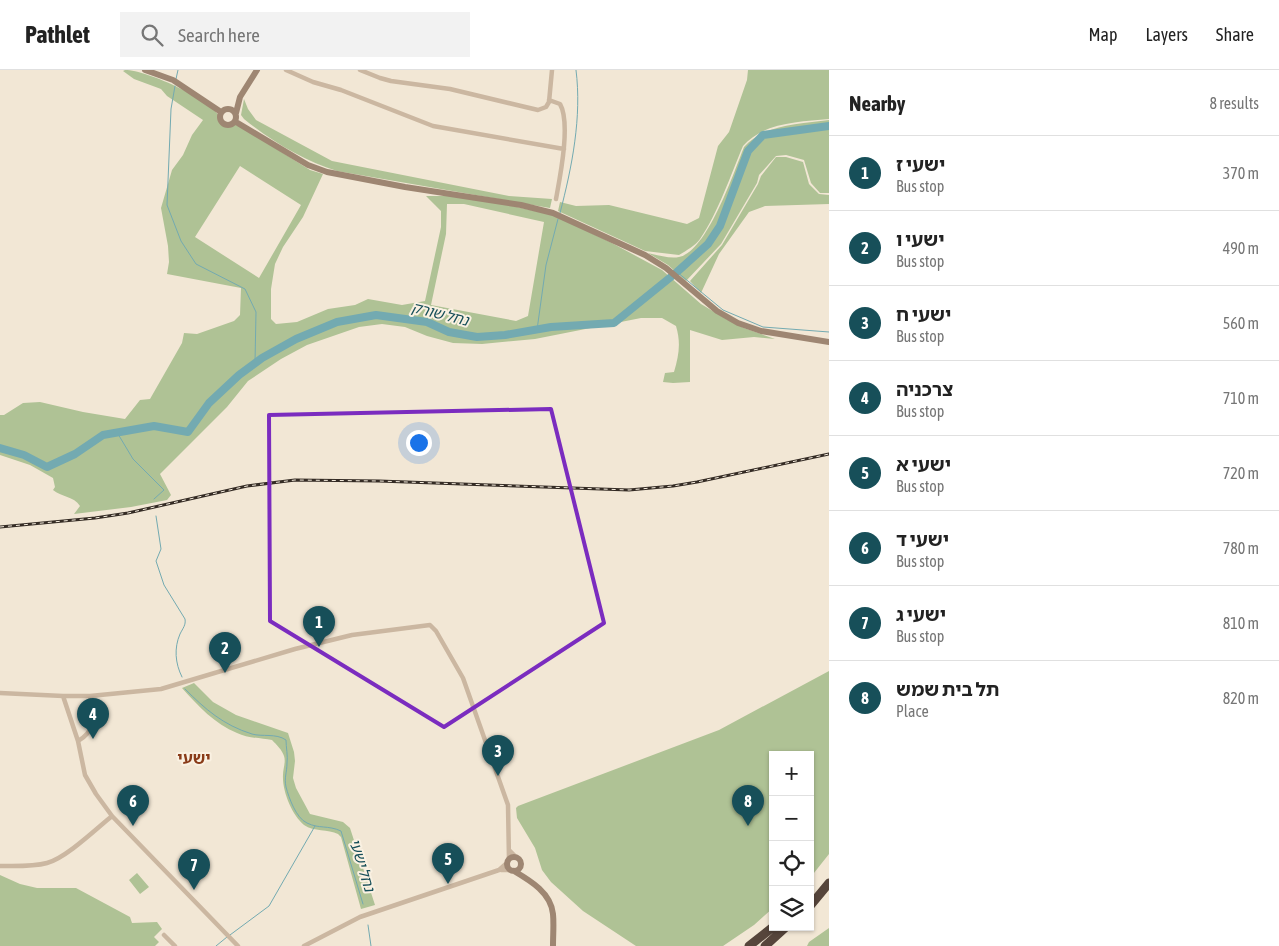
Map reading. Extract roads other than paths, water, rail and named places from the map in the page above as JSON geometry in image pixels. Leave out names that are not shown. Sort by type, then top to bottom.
[{"type":"highway","points":[[814,901],[829,882]]},
{"type":"highway","points":[[814,896],[822,891]]},
{"type":"highway","points":[[749,946],[774,932]]},
{"type":"highway","points":[[766,946],[774,932]]},
{"type":"main road","points":[[145,70],[173,80],[224,111],[233,110],[236,113]]},
{"type":"main road","points":[[236,122],[229,126],[224,125],[220,121],[224,111],[240,96],[257,70]]},
{"type":"main road","points":[[236,122],[240,96]]},
{"type":"main road","points":[[236,122],[308,165],[327,172],[405,187],[521,205],[553,213],[646,255],[666,268],[710,306],[738,323],[761,331],[829,342]]},
{"type":"main road","points":[[525,877],[520,861],[517,858],[512,858],[508,861],[508,866],[512,871],[525,877],[544,893],[550,904],[553,915],[554,946]]},
{"type":"main road","points":[[512,871],[518,870],[521,866]]},
{"type":"street","points":[[286,70],[313,82],[341,90],[433,126],[564,148]]},
{"type":"street","points":[[360,70],[391,81],[450,90],[533,110],[546,107],[549,100],[552,70]]},
{"type":"street","points":[[549,100],[557,102],[562,107],[564,148],[556,198]]},
{"type":"street","points":[[0,693],[90,696],[162,689],[295,648],[352,634],[430,625],[436,631],[463,678],[508,806],[508,861],[499,870]]},
{"type":"street","points":[[63,696],[78,741],[85,775],[96,794],[112,816],[238,946]]},
{"type":"street","points":[[78,741],[88,735],[91,727],[90,696]]},
{"type":"street","points":[[0,866],[47,864],[58,859],[112,816]]},
{"type":"street","points":[[508,849],[517,858]]},
{"type":"street","points":[[304,946],[368,914],[499,870],[512,871]]},
{"type":"street","points":[[164,935],[175,946]]},
{"type":"waterway","points":[[176,79],[178,70]]},
{"type":"waterway","points":[[560,213],[575,142],[578,106],[576,70]]},
{"type":"waterway","points":[[175,86],[171,109],[167,205],[181,241],[196,264],[245,289],[256,312],[255,363]]},
{"type":"waterway","name":"נחל שורק","points":[[0,448],[24,455],[47,467],[75,454],[103,435],[154,426],[188,432],[209,403],[239,375],[262,358],[296,339],[337,322],[376,315],[427,322],[449,332],[477,337],[505,335],[551,327],[614,323],[708,244],[720,226],[748,151],[763,135],[829,126]]},
{"type":"waterway","points":[[537,330],[546,265],[558,219]]},
{"type":"waterway","points":[[677,272],[723,310],[763,327],[829,332]]},
{"type":"waterway","points":[[118,434],[133,459],[164,490],[154,499]]},
{"type":"waterway","name":"נחל ישעי","points":[[156,516],[161,549],[156,561],[164,585],[185,619],[185,625],[178,639],[176,650],[178,666],[182,677]]},
{"type":"waterway","name":"נחל ישעי","points":[[185,689],[207,710],[232,726],[252,734],[278,737],[286,740],[285,784],[289,797],[300,817],[307,823],[341,831],[363,904]]},
{"type":"waterway","points":[[230,935],[269,906],[315,826]]},
{"type":"waterway","name":"נחל ישעי","points":[[368,925],[371,946]]},
{"type":"waterway","points":[[216,946],[227,937]]},
{"type":"railway","points":[[0,527],[128,513],[247,486],[295,480],[379,481],[629,490],[697,482],[829,454]]},
{"type":"place","name":"ישעי ז","points":[[319,647]]},
{"type":"place","name":"ישעי ו","points":[[225,673]]},
{"type":"place","name":"צרכניה","points":[[93,739]]},
{"type":"place","name":"ישעי ח","points":[[498,776]]},
{"type":"place","name":"ישעי ד","points":[[133,826]]},
{"type":"place","name":"תל בית שמש","points":[[748,826]]},
{"type":"place","name":"ישעי א","points":[[448,884]]},
{"type":"place","name":"ישעי ג","points":[[194,890]]},
{"type":"district","name":"ישעי","points":[[194,758]]}]
